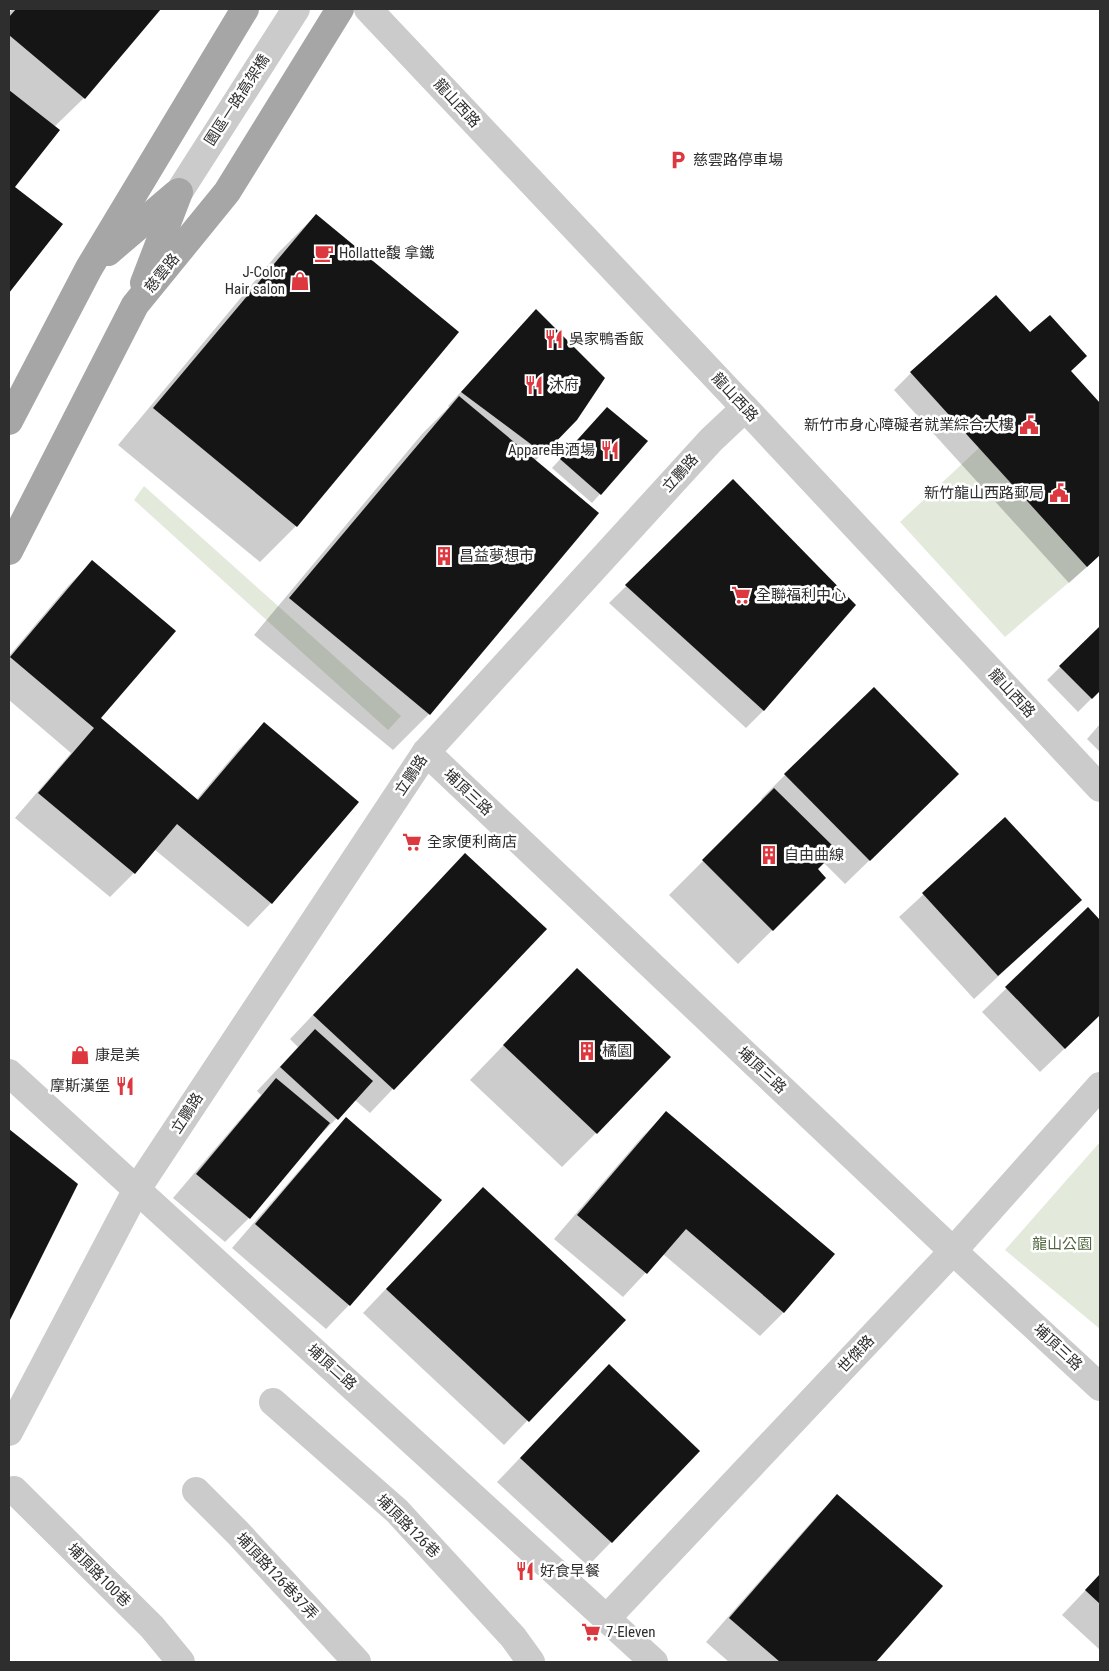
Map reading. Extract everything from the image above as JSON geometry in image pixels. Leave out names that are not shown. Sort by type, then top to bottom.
[{"type":"main road","points":[[9,421],[90,268],[245,9]]},
{"type":"main road","name":"慈雲路","points":[[9,551],[135,305],[227,192],[340,9]]},
{"type":"main road","points":[[90,268],[179,192]]},
{"type":"main road","points":[[135,305],[179,192]]},
{"type":"street","name":"園區一路高架橋","points":[[179,192],[296,9]]},
{"type":"street","name":"龍山西路","points":[[368,9],[745,408],[1100,788]]},
{"type":"street","name":"立鵬路","points":[[9,1432],[137,1189],[426,752],[711,440],[745,408]]},
{"type":"street","name":"埔頂三路","points":[[426,752],[953,1250],[1100,1386]]},
{"type":"street","name":"埔頂二路","points":[[9,1073],[654,1662]]},
{"type":"street","name":"世傑路","points":[[607,1618],[953,1250],[1100,1086]]},
{"type":"street","name":"埔頂路126巷","points":[[272,1402],[397,1511],[513,1637],[531,1662]]},
{"type":"street","name":"埔頂路100巷","points":[[14,1490],[152,1627],[181,1662]]},
{"type":"street","name":"埔頂路126巷37弄","points":[[196,1491],[238,1533],[357,1662]]},
{"type":"green space","points":[[979,448],[1087,567],[1005,637],[900,522]]},
{"type":"green space","points":[[144,486],[401,716],[388,730],[134,500]]},
{"type":"green space","name":"龍山公園","points":[[1100,1142],[1100,1329],[1005,1250]]},
{"type":"building","points":[[16,9],[161,9],[85,99],[9,35],[9,17]]},
{"type":"building","points":[[9,90],[60,130],[15,187],[63,224],[9,293]]},
{"type":"building","points":[[316,214],[459,332],[297,527],[153,408]]},
{"type":"building","name":"新竹市身心障礙者就業綜合大樓","points":[[996,295],[1030,332],[1050,315],[1087,356],[1071,371],[1100,403],[1100,555],[1087,567],[910,372]]},
{"type":"building","name":"沐府","points":[[536,309],[605,378],[577,420],[544,454],[461,392]]},
{"type":"building","name":"昌益夢想市","points":[[459,396],[599,513],[430,715],[289,598]]},
{"type":"building","points":[[607,407],[648,441],[601,495],[560,459]]},
{"type":"building","name":"全聯福利中心","points":[[733,479],[856,605],[764,711],[625,585]]},
{"type":"building","points":[[92,560],[176,631],[101,718],[198,800],[264,722],[359,802],[272,904],[177,824],[135,874],[38,793],[94,728],[10,657]]},
{"type":"building","points":[[1100,626],[1100,691],[1092,699],[1059,666]]},
{"type":"building","points":[[874,687],[959,774],[870,861],[784,774]]},
{"type":"building","name":"自由曲線","points":[[774,788],[837,850],[818,869],[826,878],[773,931],[702,860]]},
{"type":"building","points":[[1005,817],[1082,900],[998,976],[922,893]]},
{"type":"building","points":[[465,853],[547,929],[394,1090],[313,1015]]},
{"type":"building","points":[[1088,907],[1100,920],[1100,1015],[1065,1049],[1005,987]]},
{"type":"building","name":"橘園","points":[[577,968],[671,1057],[597,1134],[503,1045]]},
{"type":"building","points":[[315,1029],[373,1081],[338,1120],[280,1067]]},
{"type":"building","points":[[276,1078],[330,1123],[250,1219],[196,1174]]},
{"type":"building","points":[[666,1111],[835,1254],[784,1313],[686,1229],[647,1274],[577,1215]]},
{"type":"building","points":[[346,1117],[442,1200],[350,1306],[255,1224]]},
{"type":"building","points":[[9,1129],[78,1184],[9,1322]]},
{"type":"building","points":[[483,1187],[626,1320],[529,1422],[386,1289]]},
{"type":"building","points":[[609,1364],[700,1451],[612,1543],[520,1458]]},
{"type":"building","points":[[837,1494],[943,1586],[876,1662],[780,1662],[729,1618]]},
{"type":"building","points":[[1100,1574],[1100,1604],[1085,1590]]},
{"type":"place","name":"慈雲路停車場","points":[[678,160]]},
{"type":"place","name":"Hollatte馥 拿鐵","points":[[324,253]]},
{"type":"place","name":"J-Color Hair salon","points":[[300,281]]},
{"type":"place","name":"吳家鴨香飯","points":[[554,339]]},
{"type":"place","name":"沐府","points":[[534,385]]},
{"type":"place","name":"新竹市身心障礙者就業綜合大樓","points":[[1029,425]]},
{"type":"place","name":"Appare串酒場","points":[[610,450]]},
{"type":"place","name":"新竹龍山西路郵局","points":[[1059,493]]},
{"type":"place","name":"昌益夢想市","points":[[444,556]]},
{"type":"place","name":"全聯福利中心","points":[[741,595]]},
{"type":"place","name":"全家便利商店","points":[[412,842]]},
{"type":"place","name":"自由曲線","points":[[769,855]]},
{"type":"place","name":"橘園","points":[[587,1051]]},
{"type":"place","name":"康是美","points":[[80,1055]]},
{"type":"place","name":"摩斯漢堡","points":[[125,1086]]},
{"type":"place","name":"好食早餐","points":[[525,1571]]},
{"type":"place","name":"7-Eleven","points":[[591,1632]]}]
